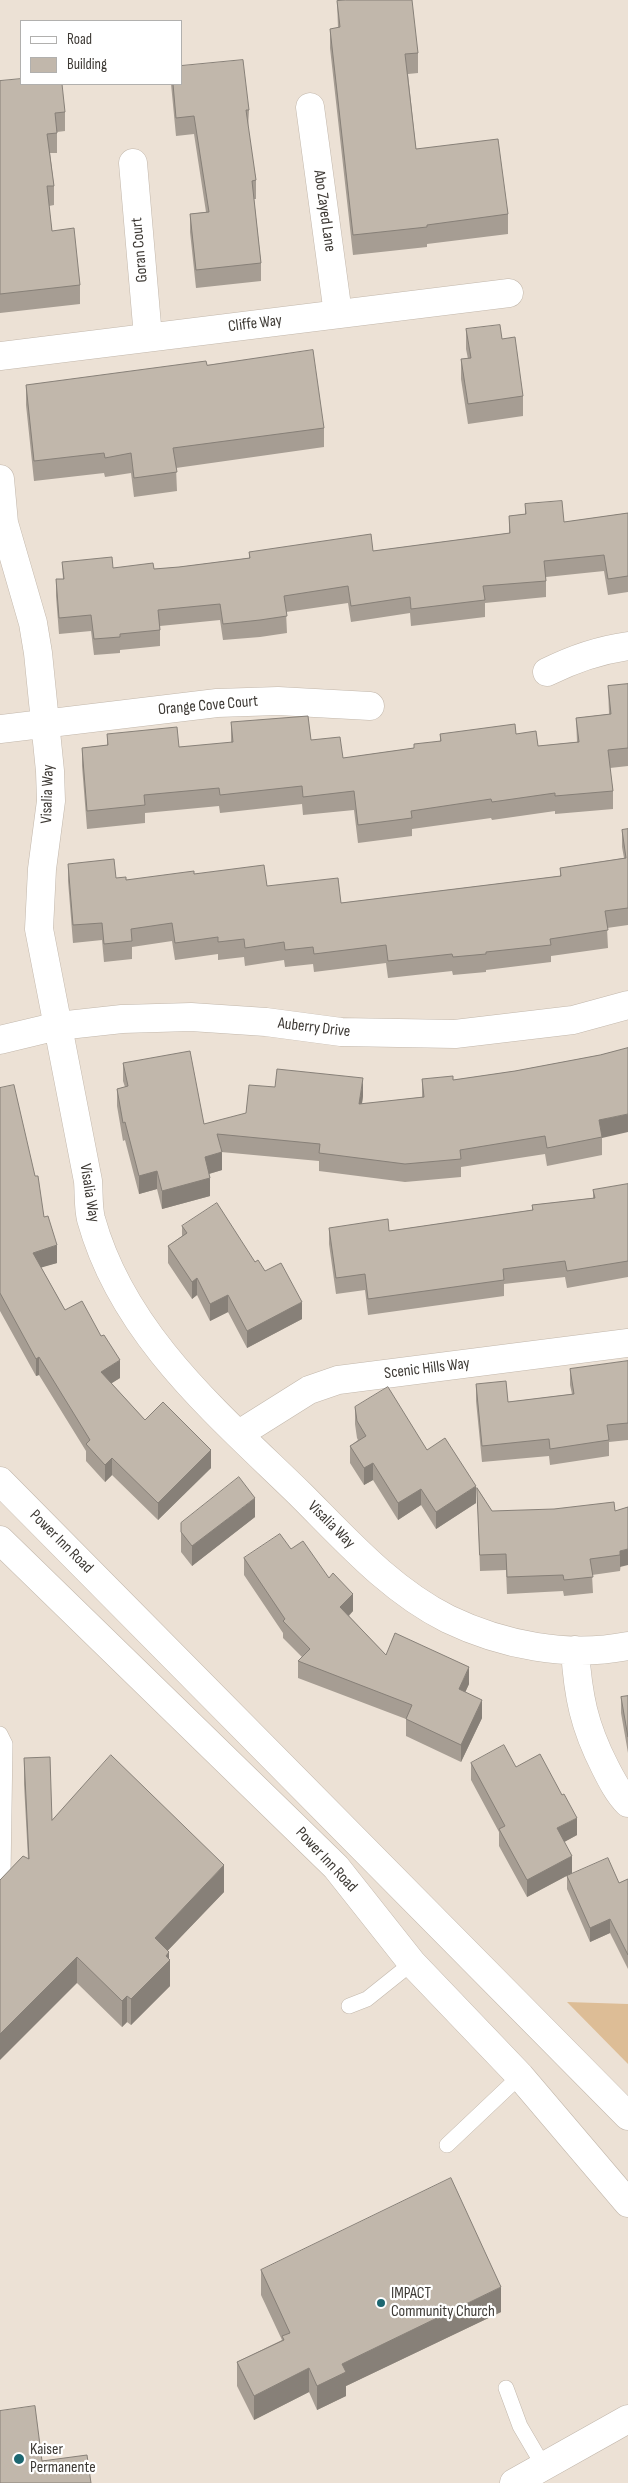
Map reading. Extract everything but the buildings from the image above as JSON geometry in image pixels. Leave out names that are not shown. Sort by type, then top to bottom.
[{"type":"street","name":"Abo Zayed Lane","points":[[310,107],[338,314]]},
{"type":"street","name":"Goran Court","points":[[133,163],[148,338]]},
{"type":"street","name":"Cliffe Way","points":[[0,356],[509,293]]},
{"type":"street","name":"Visalia Way","points":[[0,479],[4,524],[37,645],[46,724],[51,801],[42,869],[39,929],[88,1181],[91,1218],[110,1268],[135,1316],[178,1374],[372,1565],[421,1604],[476,1631],[506,1640],[574,1650],[628,1646]]},
{"type":"street","points":[[547,672],[574,659],[606,649],[628,646]]},
{"type":"street","name":"Orange Cove Court","points":[[0,729],[217,703],[278,701],[370,706]]},
{"type":"street","name":"Auberry Drive","points":[[0,1040],[58,1026],[122,1019],[191,1017],[266,1022],[341,1032],[455,1034],[573,1020],[628,1005]]},
{"type":"street","name":"Scenic Hills Way","points":[[239,1434],[309,1390],[338,1380],[628,1343]]},
{"type":"street","name":"Power Inn Road","points":[[0,1481],[601,2086],[628,2116]]},
{"type":"street","name":"Power Inn Road","points":[[0,1540],[336,1867],[412,1963],[520,2076],[628,2202]]},
{"type":"street","points":[[574,1650],[578,1688],[586,1725],[613,1782],[628,1803]]},
{"type":"street","points":[[514,2483],[628,2419]]},
{"type":"lane","points":[[0,1734],[5,1744],[5,1753],[3,1876],[0,1879]]},
{"type":"lane","points":[[349,2006],[367,1999],[412,1963]]},
{"type":"lane","points":[[447,2145],[520,2076]]},
{"type":"lane","points":[[506,2388],[520,2426],[544,2467]]},
{"type":"shaded area","points":[[567,2002],[628,2004],[628,2064]]},
{"type":"place","name":"IMPACT Community Church","points":[[381,2303]]},
{"type":"place","name":"Kaiser Permanente","points":[[19,2459]]}]
